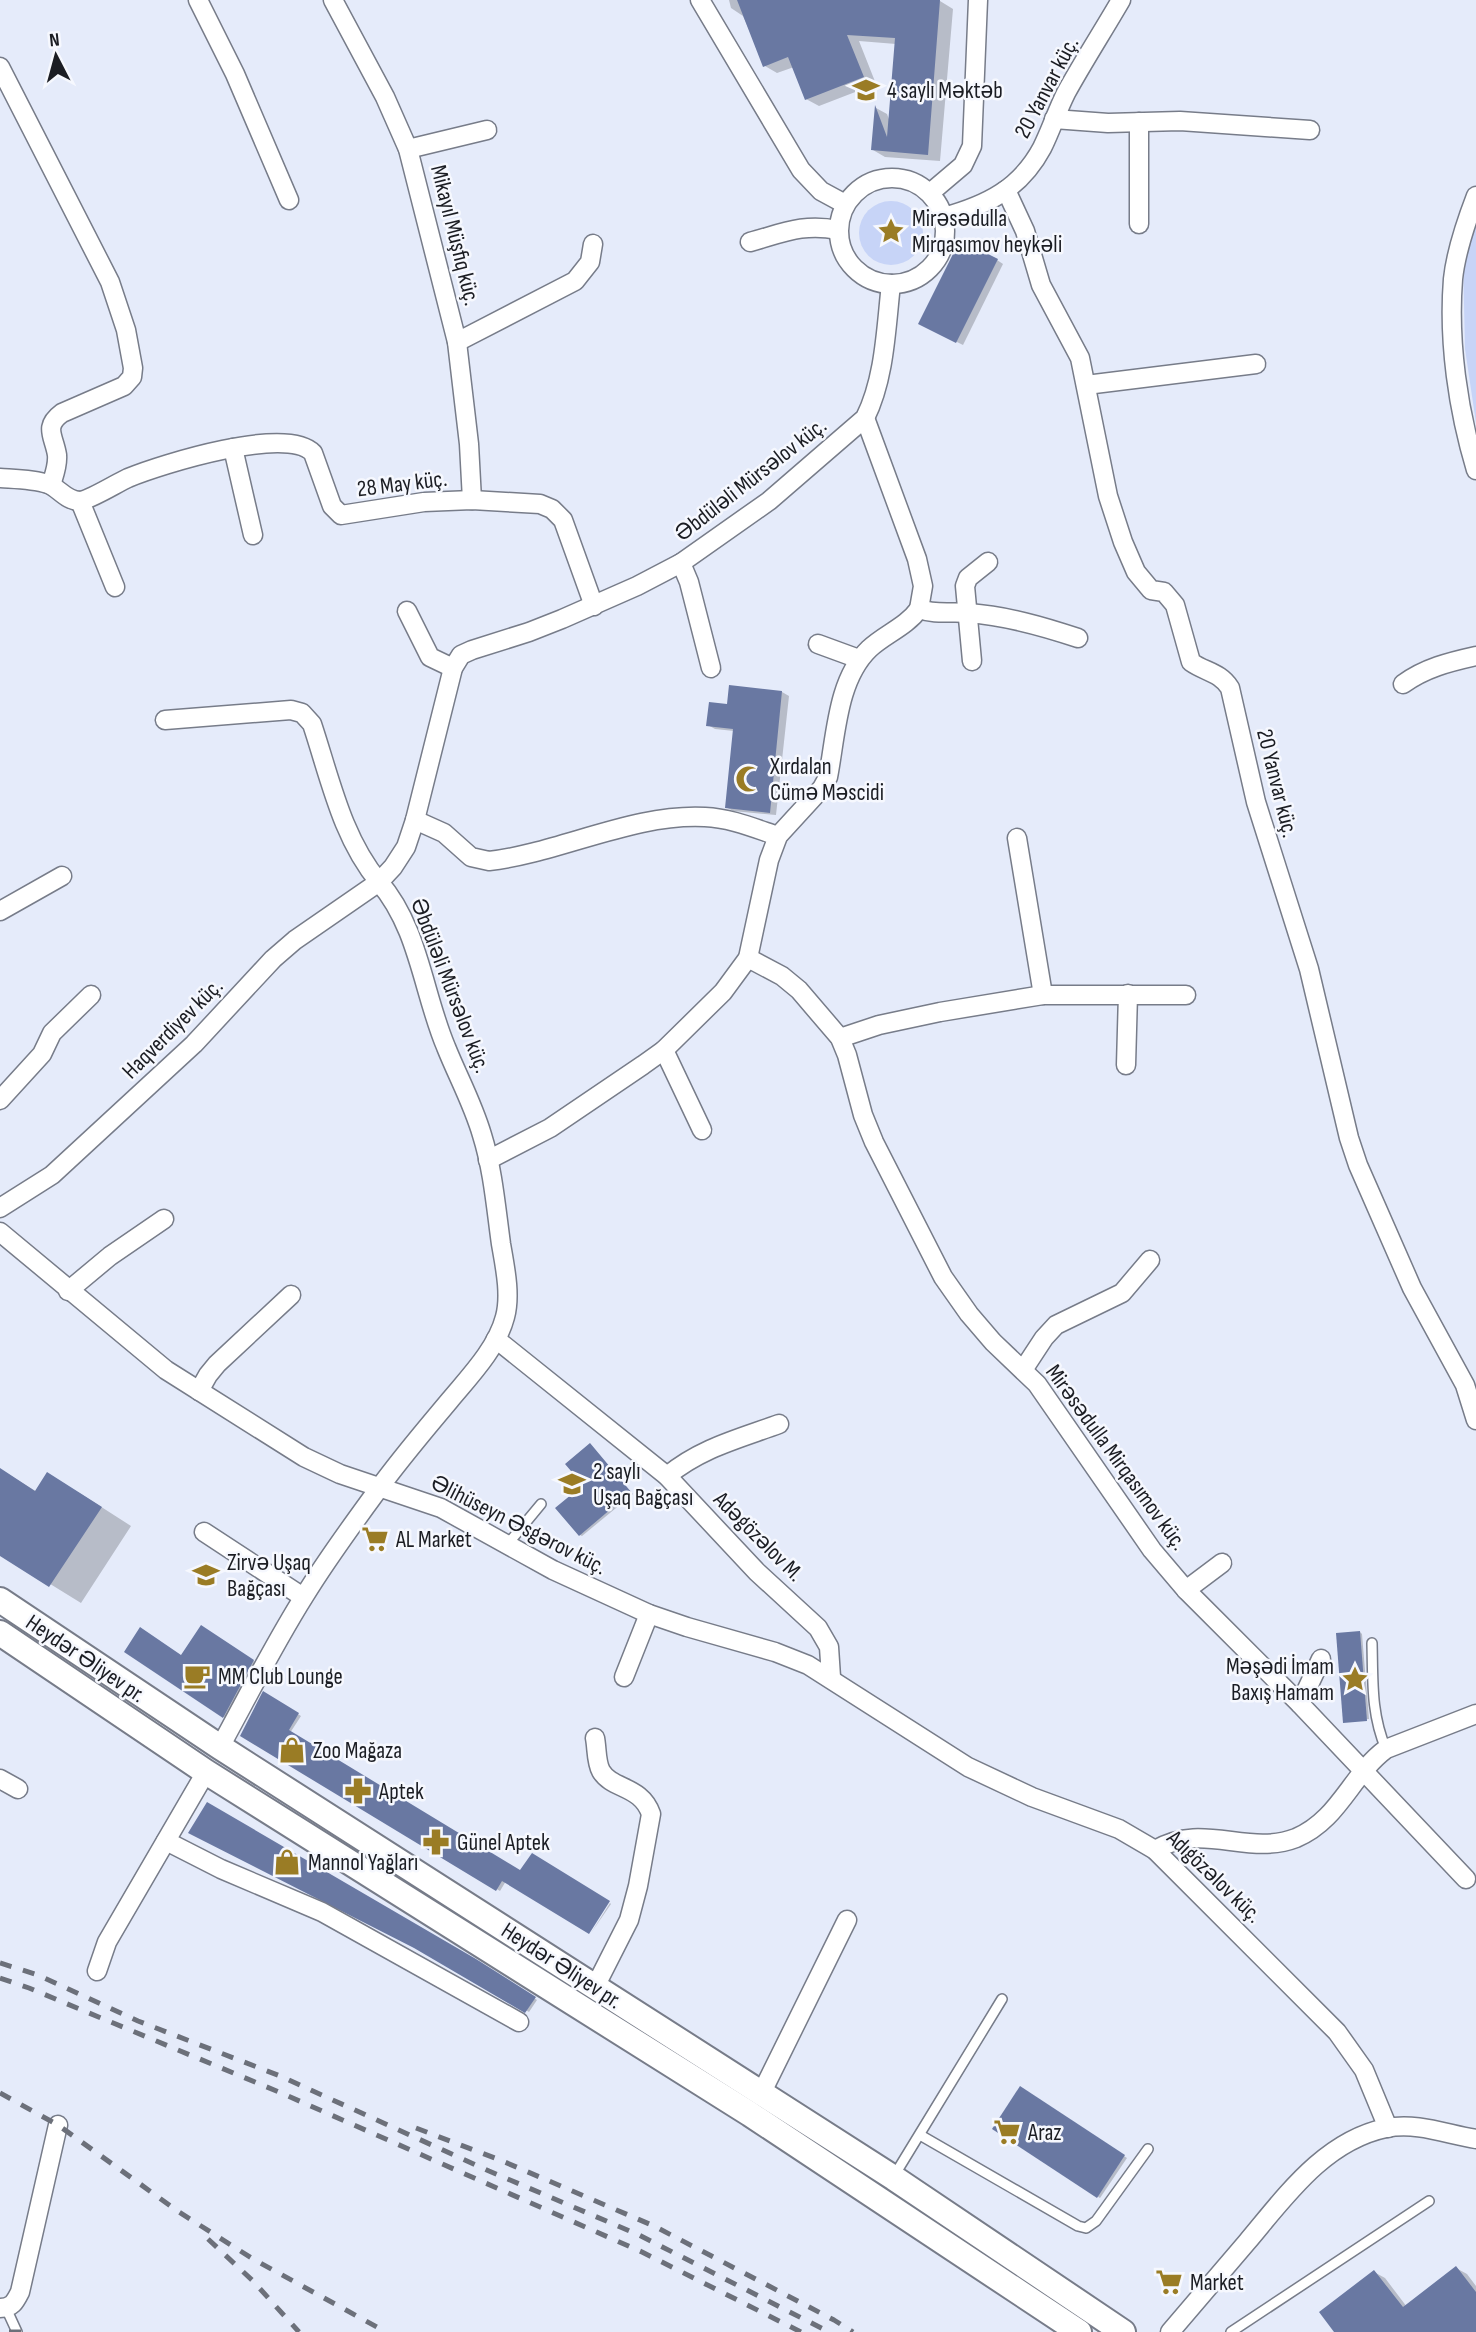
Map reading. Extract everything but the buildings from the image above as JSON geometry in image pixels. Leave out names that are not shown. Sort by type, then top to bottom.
[{"type":"main road","name":"Heydər Əliyev pr.","points":[[0,1600],[220,1747],[894,2178],[1123,2332]]},
{"type":"main road","name":"Heydər Əliyev pr.","points":[[0,1633],[206,1772],[750,2114],[1079,2332]]},
{"type":"street","points":[[198,0],[235,74],[289,200]]},
{"type":"street","name":"Mikayıl Müşfiq küç.","points":[[334,0],[385,97],[408,149],[457,342],[469,444],[472,500]]},
{"type":"street","points":[[699,0],[801,170],[821,191],[845,204]]},
{"type":"street","points":[[930,193],[964,165],[972,146],[978,0]]},
{"type":"street","name":"20 Yanvar küç.","points":[[944,218],[975,209],[1006,190],[1034,162],[1065,95],[1121,0]]},
{"type":"street","points":[[0,67],[110,282],[126,330],[133,368],[132,377],[124,386],[53,419],[50,430],[57,467],[51,485]]},
{"type":"street","points":[[1054,119],[1083,122],[1202,122],[1310,130]]},
{"type":"street","points":[[1139,122],[1139,224]]},
{"type":"street","points":[[408,149],[487,130]]},
{"type":"street","points":[[885,178],[906,179],[930,193],[944,218],[946,231],[944,245],[929,269],[918,278],[891,284],[877,283],[853,269],[839,244],[838,230],[845,204],[865,184],[885,178]]},
{"type":"street","name":"20 Yanvar küç.","points":[[1006,190],[1026,231],[1041,285],[1080,358],[1108,496],[1136,572],[1151,590],[1164,592],[1175,605],[1191,663],[1224,679],[1230,688],[1256,802],[1309,969],[1349,1138],[1358,1165],[1412,1288],[1465,1385],[1476,1420]]},
{"type":"street","points":[[1476,196],[1461,241],[1453,289],[1456,370],[1466,431],[1476,470]]},
{"type":"street","points":[[750,242],[806,226],[838,230]]},
{"type":"street","points":[[457,342],[575,281],[590,262],[593,244]]},
{"type":"street","points":[[488,1160],[550,1128],[664,1050],[723,992],[748,958],[769,860],[778,836],[822,788],[828,777],[844,696],[859,659],[890,631],[906,624],[919,609],[923,586],[917,559],[865,418],[879,377],[891,284]]},
{"type":"street","points":[[1086,385],[1256,364]]},
{"type":"street","name":"Əbdüləli Mürsəlov küç.","points":[[220,1747],[303,1598],[379,1488],[472,1373],[496,1339],[506,1317],[507,1298],[488,1160],[470,1101],[437,1025],[417,955],[402,916],[391,896],[379,883],[406,846],[415,820],[453,668],[461,655],[594,606],[681,563],[769,500],[865,418]]},
{"type":"street","name":"28 May küç.","points":[[80,500],[132,477],[207,453],[296,443],[306,446],[313,453],[332,506],[341,515],[424,502],[472,500],[540,505],[552,509],[562,520],[594,606]]},
{"type":"street","points":[[233,448],[253,535]]},
{"type":"street","points":[[0,478],[51,485],[68,498],[80,500],[115,587]]},
{"type":"street","points":[[972,661],[964,594],[968,578],[988,562]]},
{"type":"street","points":[[681,563],[689,582],[711,668]]},
{"type":"street","points":[[919,609],[929,613],[967,612],[1026,621],[1078,638]]},
{"type":"street","points":[[407,611],[430,657],[453,668]]},
{"type":"street","points":[[818,644],[859,659]]},
{"type":"street","points":[[1403,684],[1437,665],[1476,656]]},
{"type":"street","points":[[165,720],[291,710],[302,712],[312,724],[348,834],[379,883]]},
{"type":"street","points":[[415,820],[444,833],[471,857],[489,861],[667,818],[705,817],[734,821],[778,836]]},
{"type":"street","points":[[1017,838],[1043,995]]},
{"type":"street","points":[[0,911],[62,876]]},
{"type":"street","name":"Haqverdiyev küç.","points":[[0,1208],[25,1194],[63,1165],[194,1044],[273,959],[295,940],[379,883]]},
{"type":"street","name":"Mirəsədulla Mirqasımov küç.","points":[[748,958],[782,976],[799,990],[839,1038],[848,1055],[863,1115],[874,1142],[943,1277],[993,1342],[1037,1384],[1139,1533],[1186,1590],[1364,1770],[1466,1879]]},
{"type":"street","points":[[1126,1065],[1128,994]]},
{"type":"street","points":[[0,1100],[42,1054],[52,1033],[91,995]]},
{"type":"street","points":[[839,1038],[940,1013],[1043,995],[1186,995]]},
{"type":"street","points":[[664,1050],[702,1130]]},
{"type":"street","points":[[68,1290],[163,1219]]},
{"type":"street","name":"Əlihüseyn Əsgərov küç.","points":[[0,1232],[157,1363],[304,1457],[340,1475],[441,1508],[584,1585],[649,1614],[687,1628],[775,1652],[831,1677]]},
{"type":"street","points":[[1023,1370],[1056,1325],[1122,1293],[1150,1260]]},
{"type":"street","points":[[199,1391],[217,1364],[291,1295]]},
{"type":"street","name":"Adəgözəlov M.","points":[[496,1339],[667,1476],[757,1572],[818,1628],[829,1647],[831,1677]]},
{"type":"street","points":[[667,1476],[703,1451],[779,1424]]},
{"type":"street","points":[[204,1532],[303,1598]]},
{"type":"street","points":[[1186,1590],[1222,1563]]},
{"type":"street","points":[[624,1677],[649,1614]]},
{"type":"street","points":[[1300,1704],[1321,1659]]},
{"type":"street","name":"Adıgözəlov küç.","points":[[831,1677],[937,1750],[968,1767],[1032,1797],[1119,1829],[1155,1850],[1337,2032],[1364,2070],[1388,2128]]},
{"type":"street","points":[[1155,1850],[1171,1840],[1187,1837],[1261,1845],[1298,1837],[1335,1810],[1364,1770],[1386,1749],[1476,1714]]},
{"type":"street","points":[[595,1738],[598,1766],[603,1775],[638,1795],[648,1804],[651,1814],[629,1920],[595,1987]]},
{"type":"street","points":[[97,1971],[107,1942],[206,1772]]},
{"type":"street","points":[[0,1779],[18,1789]]},
{"type":"street","points":[[166,1841],[221,1869],[322,1912],[519,2022]]},
{"type":"street","points":[[762,2092],[847,1920]]},
{"type":"street","points":[[3,2308],[14,2304],[20,2292],[58,2125]]},
{"type":"street","points":[[1170,2332],[1286,2195],[1317,2163],[1345,2144],[1363,2134],[1388,2128],[1426,2128],[1476,2139]]},
{"type":"lane","points":[[507,1545],[541,1504]]},
{"type":"lane","points":[[1372,1643],[1377,1729],[1386,1749]]},
{"type":"lane","points":[[894,2178],[1002,1999]]},
{"type":"lane","points":[[920,2135],[1078,2226],[1086,2228],[1096,2221],[1148,2149]]},
{"type":"lane","points":[[1231,2332],[1429,2201]]},
{"type":"lane","points":[[3,2308],[17,2332]]},
{"type":"shaded area","points":[[891,201],[903,203],[914,210],[921,221],[921,245],[914,256],[903,263],[891,265],[879,263],[868,256],[861,245],[859,233],[861,221],[868,210],[879,203]]},
{"type":"shaded area","points":[[1476,216],[1476,423],[1465,349],[1463,260]]},
{"type":"railway","points":[[0,1963],[38,1975],[138,2021],[280,2076],[489,2171],[639,2235],[829,2332]]},
{"type":"railway","points":[[0,1978],[279,2092],[642,2252],[801,2332]]},
{"type":"railway","points":[[0,2093],[58,2125],[179,2212],[253,2259],[386,2332]]},
{"type":"railway","points":[[416,2128],[500,2160],[654,2226],[853,2332]]},
{"type":"railway","points":[[208,2239],[253,2281],[299,2332]]},
{"type":"railway","points":[[9,2332],[25,2332]]},
{"type":"place","name":"4 saylı Məktəb","points":[[866,90]]},
{"type":"place","name":"Mirəsədulla Mirqasımov heykəli","points":[[891,231]]},
{"type":"place","name":"Xırdalan Cümə Məscidi","points":[[749,779]]},
{"type":"place","name":"2 saylı Uşaq Bağçası","points":[[572,1484]]},
{"type":"place","name":"AL Market","points":[[375,1539]]},
{"type":"place","name":"Zirvə Uşaq Bağçası","points":[[206,1575]]},
{"type":"place","name":"MM Club Lounge","points":[[197,1676]]},
{"type":"place","name":"Məşədi İmam Baxış Hamam","points":[[1355,1679]]},
{"type":"place","name":"Zoo Mağaza","points":[[292,1750]]},
{"type":"place","name":"Aptek","points":[[358,1791]]},
{"type":"place","name":"Günel Aptek","points":[[436,1842]]},
{"type":"place","name":"Mannol Yağları","points":[[287,1862]]},
{"type":"place","name":"Araz","points":[[1007,2132]]},
{"type":"place","name":"Market","points":[[1169,2282]]}]
